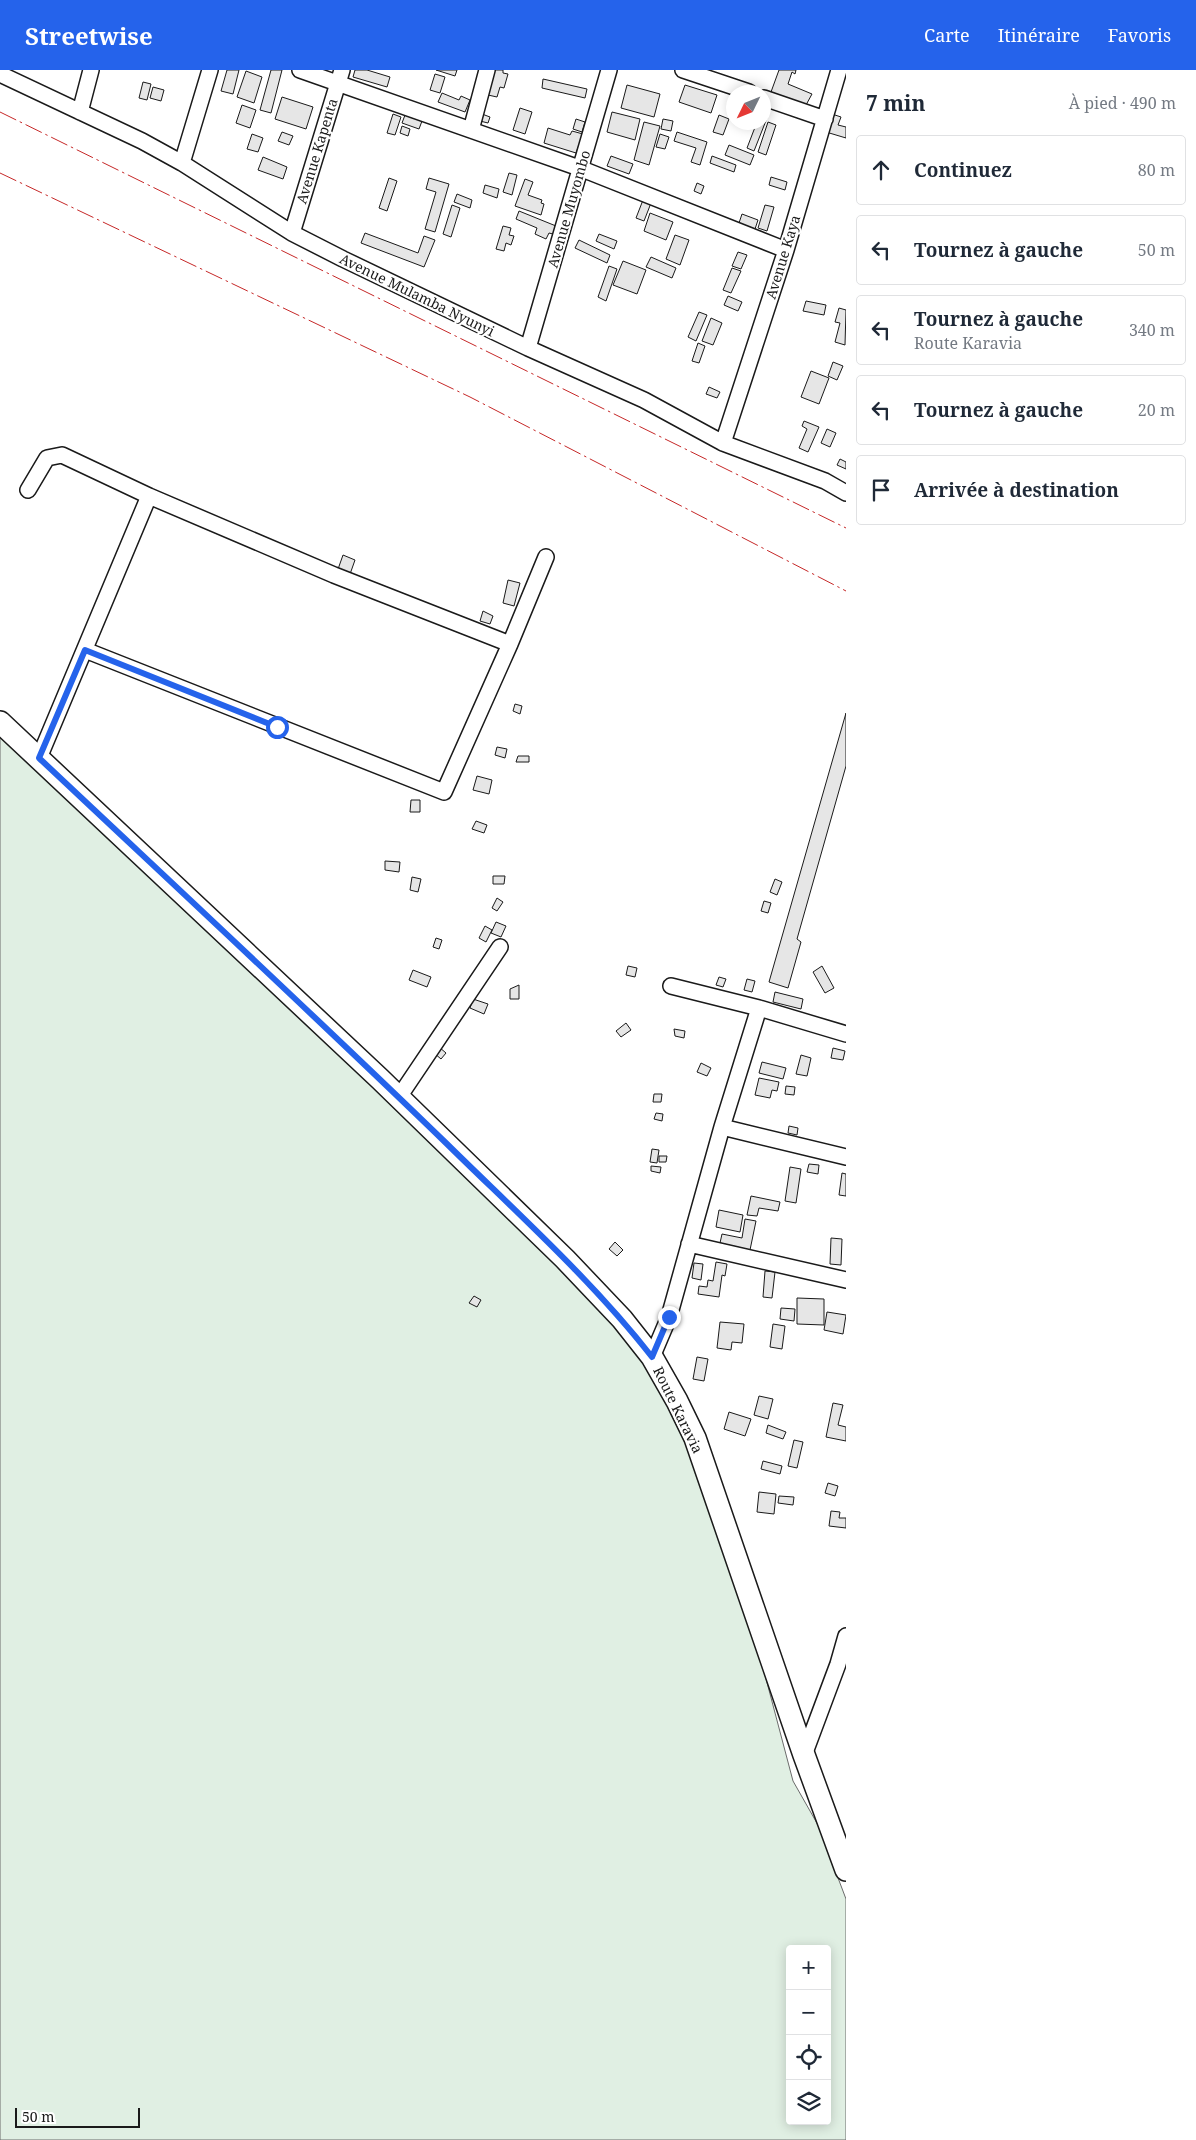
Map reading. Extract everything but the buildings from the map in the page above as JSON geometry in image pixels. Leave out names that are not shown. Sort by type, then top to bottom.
[{"type":"street","points":[[80,112],[91,70]]},
{"type":"street","points":[[182,163],[210,70]]},
{"type":"street","points":[[300,70],[340,76],[471,130],[582,169],[786,250]]},
{"type":"street","points":[[471,130],[487,70]]},
{"type":"street","name":"Avenue Muyombo","points":[[528,348],[582,169],[609,70]]},
{"type":"street","points":[[684,70],[728,85]]},
{"type":"street","name":"Avenue Kaya","points":[[724,443],[786,250],[839,70]]},
{"type":"street","name":"Avenue Mulamba Nyunyi","points":[[0,74],[182,163],[292,233],[528,348],[644,400],[724,443],[825,481],[846,492]]},
{"type":"street","name":"Avenue Kapenta","points":[[292,233],[340,76]]},
{"type":"street","points":[[771,100],[825,119]]},
{"type":"street","points":[[28,490],[47,458],[62,455],[149,496],[334,575],[510,644]]},
{"type":"street","points":[[39,758],[149,496]]},
{"type":"street","points":[[85,650],[444,792],[510,644],[546,557]]},
{"type":"street","name":"Route Karavia","points":[[0,722],[399,1097],[565,1259],[622,1319],[652,1357],[677,1400],[695,1438],[804,1755],[846,1870]]},
{"type":"street","points":[[399,1097],[500,946]]},
{"type":"street","points":[[671,986],[759,1008],[846,1034]]},
{"type":"street","points":[[652,1357],[669,1317],[722,1127],[759,1008]]},
{"type":"street","points":[[722,1127],[846,1157]]},
{"type":"street","points":[[689,1244],[846,1280]]},
{"type":"street","points":[[804,1755],[838,1664],[846,1636]]},
{"type":"green space","points":[[0,730],[545,1250],[630,1342],[679,1424],[722,1542],[765,1675],[793,1781],[818,1825],[846,1899],[846,2140],[0,2140]]},
{"type":"power","points":[[0,112],[846,528]]},
{"type":"power","points":[[0,173],[470,397],[846,591]]},
{"type":"route","points":[[277,727],[85,650],[39,758],[380,1079],[565,1259],[622,1319],[652,1357],[669,1317]]}]
